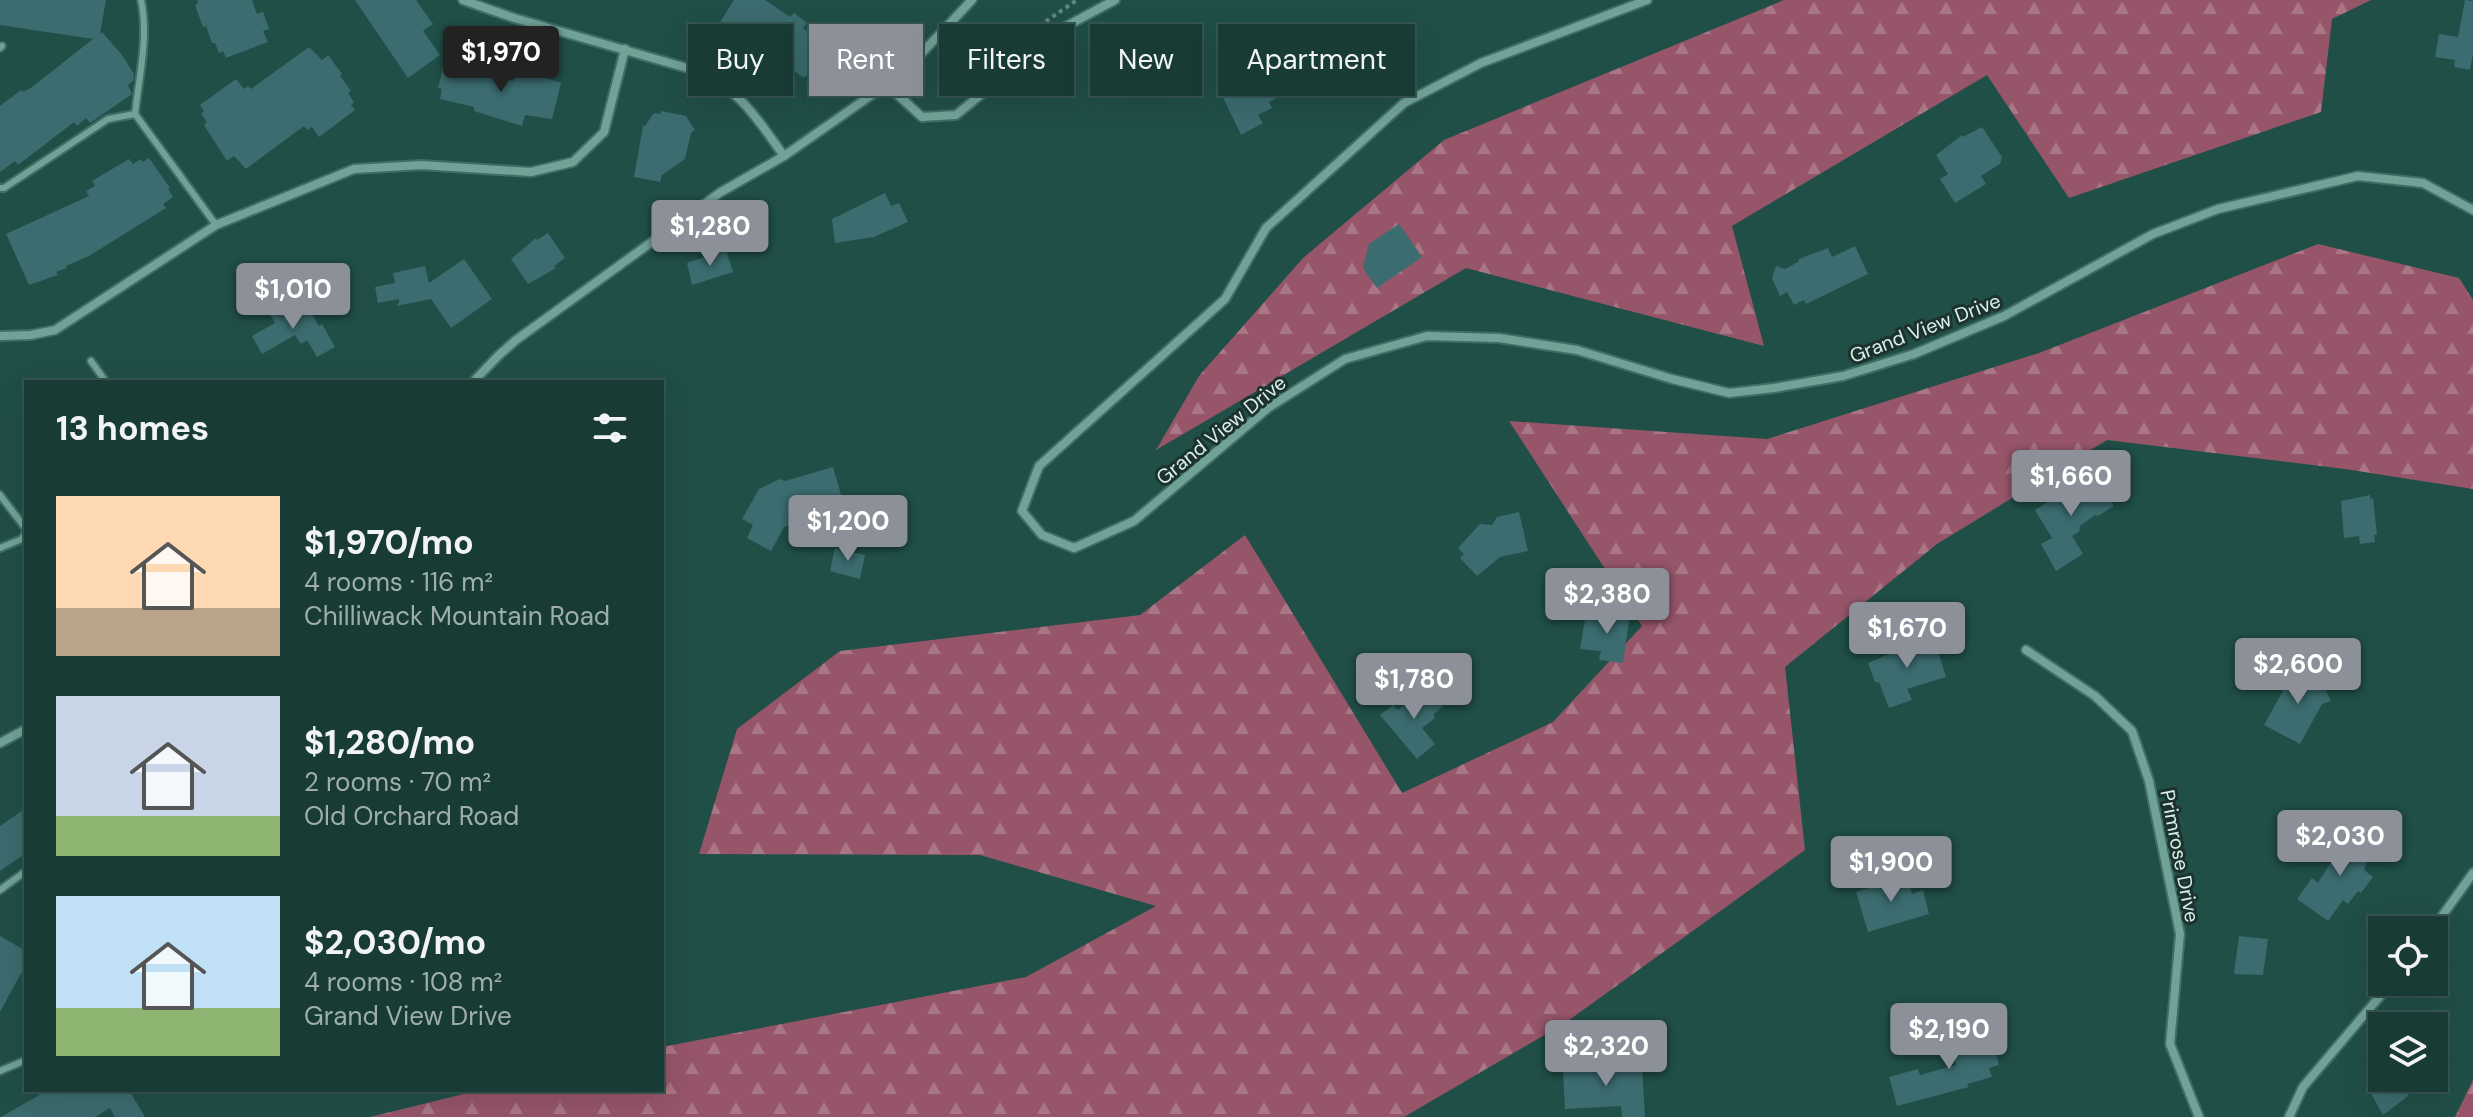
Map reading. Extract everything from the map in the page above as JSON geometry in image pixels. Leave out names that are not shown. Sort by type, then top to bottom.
[{"type":"street","points":[[463,0],[694,70],[717,80],[742,99],[784,156]]},
{"type":"street","points":[[923,52],[972,0]]},
{"type":"street","points":[[899,96],[922,117],[956,115],[1061,29],[1115,0]]},
{"type":"street","name":"Grand View Drive","points":[[1647,0],[1481,63],[1404,103],[1266,228],[1225,299],[1039,466],[1022,511],[1042,535],[1074,548],[1134,521],[1268,408],[1345,359],[1427,336],[1499,338],[1577,350],[1729,393],[1774,388],[1843,376],[1914,354],[2004,316],[2153,234],[2218,209],[2358,176],[2423,183],[2473,210]]},
{"type":"street","points":[[0,336],[55,330],[216,225],[354,169],[421,165],[531,172],[573,162],[604,132],[625,49]]},
{"type":"street","points":[[475,380],[516,340],[721,192],[784,156],[871,96]]},
{"type":"street","name":"Primrose Drive","points":[[2026,650],[2095,696],[2132,731],[2149,781],[2180,934],[2170,1044],[2199,1117]]},
{"type":"street","points":[[0,743],[24,730]]},
{"type":"street","points":[[2442,916],[2473,873]]},
{"type":"street","points":[[2289,1117],[2303,1087],[2380,996]]},
{"type":"lane","points":[[141,0],[144,12],[143,47],[135,114],[216,225]]},
{"type":"lane","points":[[0,188],[108,119],[135,114]]},
{"type":"lane","points":[[91,361],[105,380]]},
{"type":"lane","points":[[0,495],[24,527]]},
{"type":"lane","points":[[0,548],[22,539],[24,534]]},
{"type":"lane","points":[[0,890],[24,872]]},
{"type":"lane","points":[[0,1071],[24,1061]]},
{"type":"green space","points":[[1784,0],[2371,0],[2332,19],[2321,112],[2069,198],[1987,75],[1732,226],[1764,346],[1466,268],[1156,450],[1199,376],[1303,258],[1444,140]]},
{"type":"green space","points":[[2318,244],[2459,278],[2473,300],[2473,489],[2345,469],[2107,440],[1937,544],[1785,667],[1805,850],[1565,1023],[1404,1117],[370,1117],[472,1092],[664,1092],[664,1047],[1026,977],[1156,906],[980,855],[699,854],[737,729],[840,651],[1140,615],[1245,535],[1402,793],[1553,722],[1642,626],[1509,421],[1767,439],[2039,353]]},
{"type":"green space","points":[[2473,1080],[2473,1117],[2455,1117]]},
{"type":"building","points":[[0,0],[106,0],[100,34],[102,32],[122,55],[134,74],[133,81],[128,85],[132,94],[90,123],[86,118],[77,126],[74,122],[18,165],[15,161],[0,172],[0,106],[21,90],[23,92],[32,87],[93,39],[0,25]]},
{"type":"building","points":[[197,0],[252,0],[257,14],[263,12],[269,29],[263,31],[268,42],[226,58],[223,51],[219,53],[215,43],[212,43],[206,26],[203,27],[195,5],[198,4]]},
{"type":"building","points":[[355,0],[416,0],[433,24],[423,31],[440,55],[408,78]]},
{"type":"building","points":[[734,0],[765,0],[790,17],[794,13],[807,23],[803,28],[809,33],[809,72],[804,78],[793,70],[793,24],[719,24]]},
{"type":"building","points":[[2465,0],[2473,1],[2470,70],[2454,67],[2455,60],[2435,57],[2439,34],[2458,37]]},
{"type":"building","points":[[309,47],[322,60],[328,55],[342,74],[340,76],[351,91],[348,93],[355,110],[319,137],[312,127],[307,130],[304,126],[246,169],[234,156],[227,161],[204,125],[207,122],[201,114],[204,111],[200,105],[236,79],[244,89],[248,86],[251,89]]},
{"type":"building","points":[[444,64],[514,81],[517,72],[528,72],[561,83],[552,119],[525,115],[522,126],[474,111],[474,107],[440,99],[442,89],[438,88]]},
{"type":"building","points":[[1222,96],[1275,96],[1269,102],[1272,108],[1258,115],[1263,123],[1241,135]]},
{"type":"building","points":[[661,111],[686,116],[695,130],[691,133],[685,159],[662,175],[660,182],[634,177],[643,126],[654,113],[661,114]]},
{"type":"building","points":[[1982,127],[2002,157],[2000,164],[1981,176],[1986,184],[1955,203],[1940,179],[1948,174],[1936,155],[1962,135]]},
{"type":"building","points":[[149,158],[170,188],[173,197],[163,204],[166,208],[89,256],[56,272],[58,275],[29,285],[6,234],[89,196],[86,191],[95,186],[92,181],[129,159],[133,164]]},
{"type":"building","points":[[885,193],[891,206],[899,203],[908,222],[874,237],[835,243],[832,219]]},
{"type":"building","points":[[1399,224],[1422,257],[1377,288],[1363,268],[1369,244]]},
{"type":"building","points":[[548,233],[565,258],[554,266],[556,268],[528,284],[511,259],[536,238]]},
{"type":"building","points":[[1855,246],[1868,274],[1806,304],[1804,300],[1794,305],[1787,292],[1780,296],[1772,278],[1776,266],[1785,269],[1799,259],[1828,248],[1832,257]]},
{"type":"building","points":[[726,250],[733,272],[692,285],[687,263]]},
{"type":"building","points":[[464,259],[492,299],[451,328],[431,299],[396,306],[399,299],[378,303],[375,287],[395,283],[393,273],[425,266],[429,283]]},
{"type":"building","points":[[287,300],[296,316],[309,309],[335,347],[317,357],[307,340],[301,344],[295,335],[262,354],[252,336],[275,323],[268,311]]},
{"type":"building","points":[[833,467],[844,505],[784,527],[771,551],[747,538],[753,525],[742,519],[759,489],[780,479],[785,481]]},
{"type":"building","points":[[2093,472],[2114,506],[2080,526],[2079,532],[2072,536],[2083,554],[2056,571],[2041,544],[2052,538],[2035,510]]},
{"type":"building","points":[[2370,495],[2370,499],[2373,498],[2377,535],[2374,535],[2375,542],[2360,544],[2359,536],[2344,538],[2341,501]]},
{"type":"building","points":[[1519,512],[1528,551],[1500,557],[1477,576],[1460,558],[1464,554],[1458,548],[1480,524],[1492,525],[1497,517]]},
{"type":"building","points":[[835,548],[865,555],[860,579],[830,571]]},
{"type":"building","points":[[1612,611],[1630,613],[1623,663],[1599,660],[1601,651],[1580,649],[1586,614],[1611,617]]},
{"type":"building","points":[[1933,635],[1946,677],[1907,689],[1912,700],[1889,708],[1868,663]]},
{"type":"building","points":[[2316,669],[2331,701],[2322,704],[2300,744],[2264,725],[2284,689],[2281,681]]},
{"type":"building","points":[[1427,685],[1443,706],[1433,715],[1435,718],[1422,728],[1435,744],[1417,759],[1380,715],[1393,705],[1398,710]]},
{"type":"building","points":[[24,809],[24,854],[0,871],[0,826]]},
{"type":"building","points":[[2349,833],[2375,840],[2364,870],[2373,877],[2348,904],[2343,900],[2328,921],[2297,899],[2312,878],[2318,883],[2335,856],[2340,856]]},
{"type":"building","points":[[1907,876],[1912,894],[1923,890],[1929,914],[1868,932],[1856,892]]},
{"type":"building","points":[[0,936],[24,950],[24,968],[0,1012]]},
{"type":"building","points":[[2239,936],[2268,939],[2263,975],[2234,974]]},
{"type":"building","points":[[1979,1030],[1982,1040],[1992,1037],[1999,1065],[1989,1068],[1992,1077],[1967,1084],[1969,1087],[1897,1106],[1889,1077],[1918,1069],[1920,1075],[1956,1065],[1948,1038]]},
{"type":"building","points":[[1617,1058],[1618,1068],[1642,1067],[1645,1117],[1622,1117],[1621,1106],[1565,1109],[1563,1072],[1586,1071],[1585,1060]]},
{"type":"building","points":[[45,1092],[130,1092],[145,1117],[115,1117],[110,1108],[95,1117],[1,1117]]},
{"type":"building","points":[[2370,1092],[2409,1092],[2407,1097],[2383,1115]]}]
